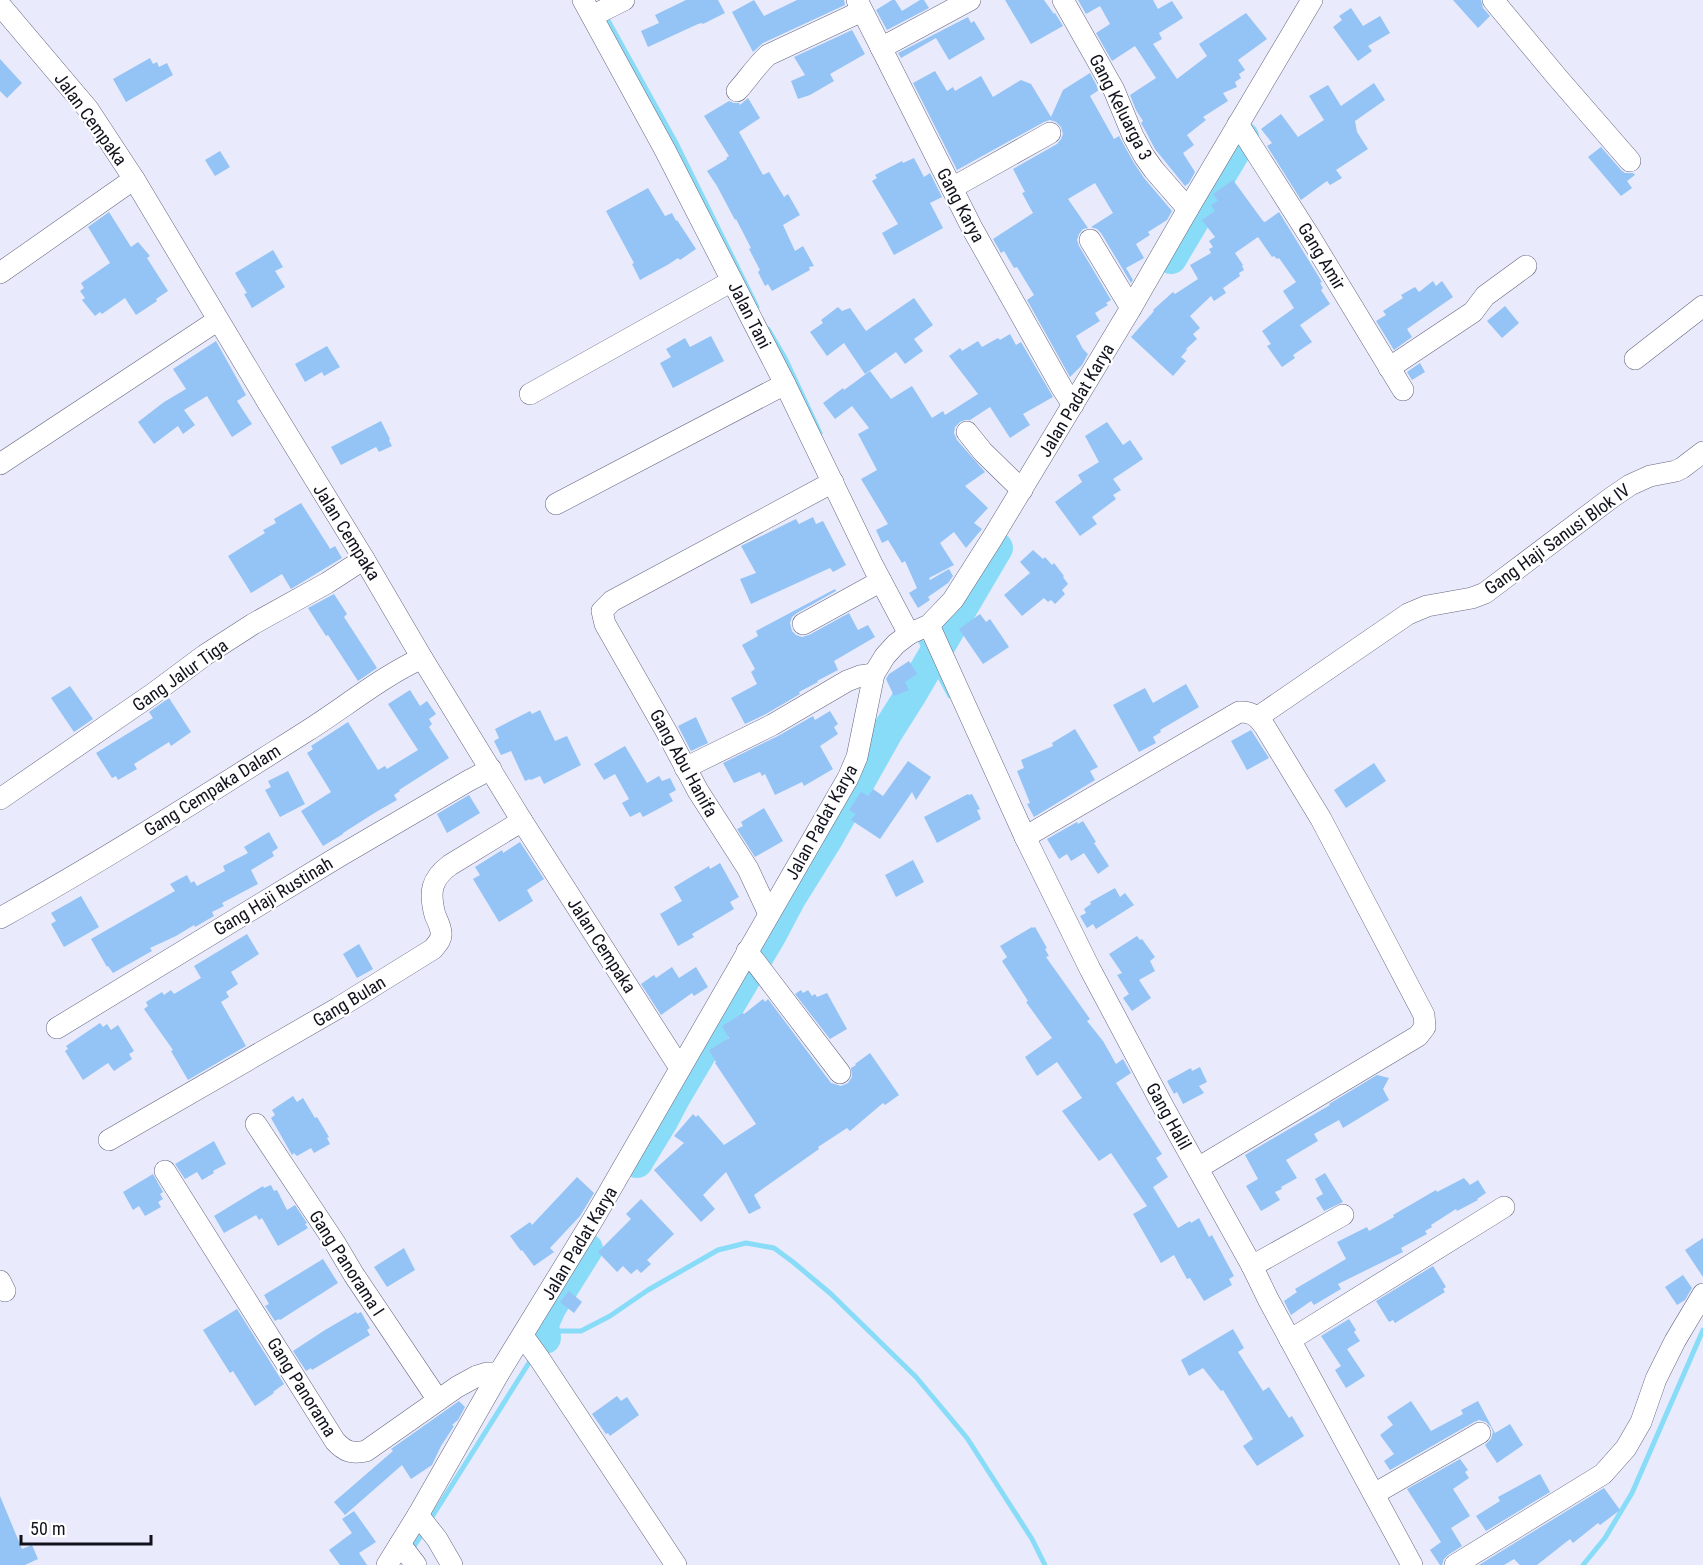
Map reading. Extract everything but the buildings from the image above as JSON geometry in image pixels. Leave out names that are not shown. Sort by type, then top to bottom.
[{"type":"street","points":[[880,48],[970,0]]},
{"type":"street","name":"Gang Keluarga 3","points":[[1063,0],[1114,90],[1144,156],[1188,209]]},
{"type":"street","name":"Jalan Padat Karya","points":[[387,1565],[408,1554],[427,1526],[499,1373],[530,1345],[594,1218],[848,778],[857,757],[874,674],[896,644],[921,630],[953,600],[1073,405],[1312,0]]},
{"type":"street","points":[[1493,0],[1630,161]]},
{"type":"street","name":"Jalan Cempaka","points":[[0,5],[88,109],[134,179],[422,658],[680,1068]]},
{"type":"street","points":[[737,91],[768,55],[859,6]]},
{"type":"street","name":"Gang Karya","points":[[859,6],[972,228],[1073,405]]},
{"type":"street","name":"Jalan Tani","points":[[603,7],[665,150],[785,384],[881,581],[902,618],[921,630],[944,659]]},
{"type":"street","name":"Gang Amir","points":[[1238,124],[1310,237],[1402,390]]},
{"type":"street","points":[[951,188],[1050,133]]},
{"type":"street","points":[[0,273],[134,179]]},
{"type":"street","points":[[1090,240],[1131,308]]},
{"type":"street","points":[[1389,368],[1473,312],[1485,296],[1526,266]]},
{"type":"street","points":[[530,394],[732,281]]},
{"type":"street","points":[[1635,359],[1703,306]]},
{"type":"street","points":[[0,464],[218,320]]},
{"type":"street","points":[[556,504],[785,384]]},
{"type":"street","points":[[968,432],[983,452],[1022,490]]},
{"type":"street","name":"Gang Haji Sanusi Blok IV","points":[[1258,717],[1408,614],[1427,606],[1472,598],[1485,592],[1620,491],[1650,476],[1676,471],[1703,452]]},
{"type":"street","name":"Gang Abu Hanifa","points":[[769,914],[748,869],[713,817],[605,624],[602,611],[612,601],[833,482]]},
{"type":"street","name":"Gang Jalur Tiga","points":[[0,799],[105,728],[213,650],[364,559]]},
{"type":"street","points":[[802,624],[881,581]]},
{"type":"street","name":"Gang Cempaka Dalam","points":[[0,918],[70,878],[310,729],[404,666],[422,658]]},
{"type":"street","name":"Gang Halil","points":[[944,659],[1025,837],[1090,969],[1412,1565]]},
{"type":"street","points":[[685,768],[772,725],[847,681],[874,674]]},
{"type":"street","points":[[1025,837],[1239,712],[1258,717],[1321,819],[1424,1015],[1425,1027],[1418,1036],[1198,1168]]},
{"type":"street","name":"Gang Haji Rustinah","points":[[57,1028],[338,857],[491,769]]},
{"type":"street","name":"Gang Bulan","points":[[109,1140],[301,1030],[433,949],[440,940],[441,933],[431,893],[434,882],[450,865],[522,820]]},
{"type":"street","points":[[747,951],[840,1073]]},
{"type":"street","name":"Gang Panorama I","points":[[256,1124],[438,1400]]},
{"type":"street","name":"Gang Panorama","points":[[165,1171],[335,1441],[343,1450],[352,1453],[366,1451],[438,1400],[477,1376],[487,1372],[499,1373]]},
{"type":"street","points":[[1290,1340],[1503,1207]]},
{"type":"street","points":[[1252,1266],[1343,1215]]},
{"type":"street","points":[[1455,1565],[1603,1474],[1626,1448],[1641,1422],[1656,1379],[1703,1294]]},
{"type":"street","points":[[530,1345],[676,1565]]},
{"type":"street","points":[[1374,1494],[1480,1433]]},
{"type":"street","points":[[427,1526],[452,1565]]},
{"type":"waterway","points":[[605,15],[676,143],[757,307]]},
{"type":"waterway","points":[[1171,258],[1243,137]]},
{"type":"waterway","points":[[768,329],[785,358],[820,433]]},
{"type":"waterway","points":[[637,1162],[887,732],[997,548]]},
{"type":"waterway","points":[[918,636],[950,696]]},
{"type":"waterway","points":[[538,1347],[545,1338],[558,1331],[581,1331],[610,1316],[648,1290],[718,1250],[746,1243],[774,1248],[831,1294],[916,1377],[967,1438],[1032,1539],[1045,1565]]},
{"type":"waterway","points":[[545,1338],[543,1324],[550,1308],[587,1249]]},
{"type":"waterway","points":[[1583,1565],[1605,1538],[1632,1493],[1703,1330]]},
{"type":"waterway","points":[[430,1520],[532,1358]]},
{"type":"waterway","points":[[411,1551],[424,1531]]}]
